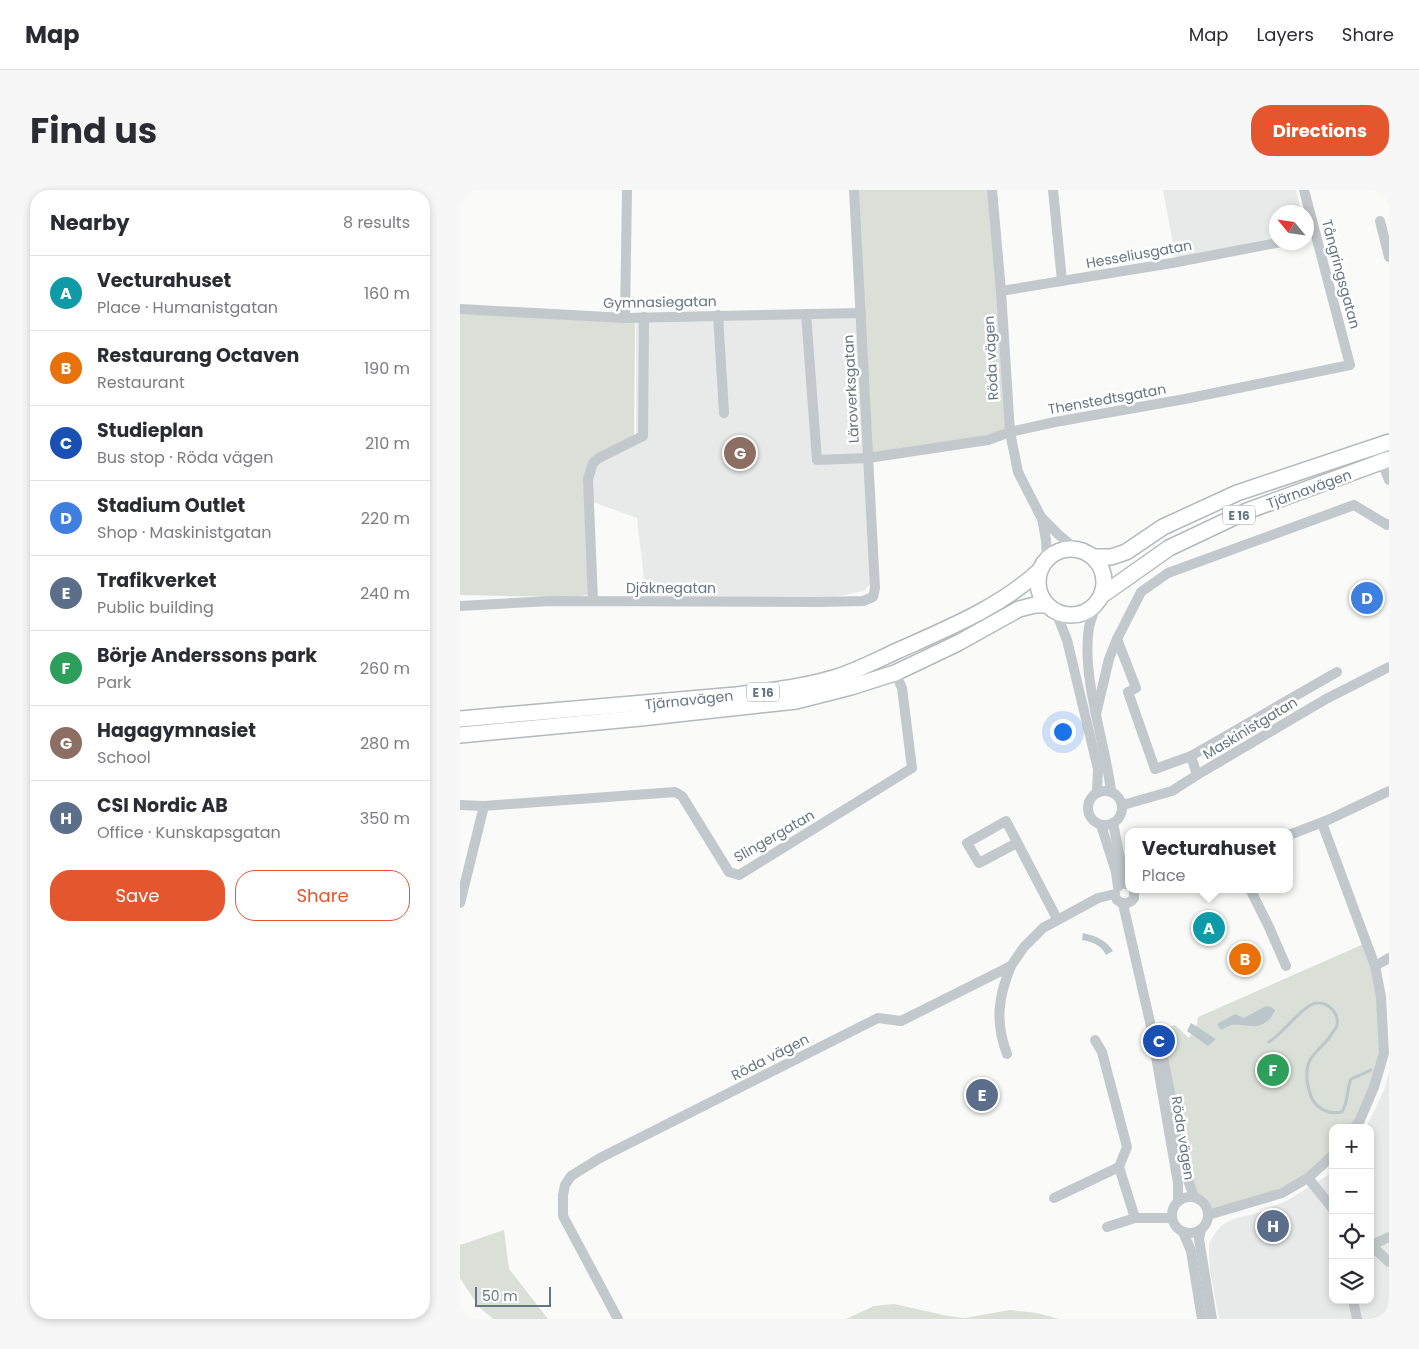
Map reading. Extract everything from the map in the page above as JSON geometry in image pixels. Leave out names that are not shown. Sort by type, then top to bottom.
[{"type":"highway","name":"Tjärnavägen","points":[[1094,557],[1111,558],[1126,552],[1163,527],[1237,493],[1382,444]]},
{"type":"highway","name":"Tjärnavägen","points":[[1099,601],[1169,548],[1247,511],[1386,461]]},
{"type":"highway","points":[[1076,549],[1094,557],[1103,572],[1105,580],[1099,601],[1084,613],[1077,615],[1063,614],[1051,609],[1038,589],[1043,565],[1060,550],[1076,549]]},
{"type":"highway","name":"Tjärnavägen","points":[[460,719],[736,695],[775,690],[831,679],[978,612],[1017,590],[1043,565]]},
{"type":"highway","name":"Tjärnavägen","points":[[460,735],[796,701],[851,687],[895,672],[958,643],[1026,606],[1051,609]]},
{"type":"street","points":[[625,318],[627,190]]},
{"type":"street","name":"Läroverksgatan","points":[[854,190],[875,588]]},
{"type":"street","name":"Röda vägen","points":[[992,190],[1010,432],[1018,472],[1041,517],[1046,540],[1043,565]]},
{"type":"street","points":[[1053,190],[1062,281]]},
{"type":"street","name":"Tångringsgatan","points":[[1304,190],[1350,366]]},
{"type":"street","points":[[1380,221],[1389,256]]},
{"type":"street","name":"Hesseliusgatan","points":[[1001,291],[1172,263],[1269,244]]},
{"type":"street","name":"Gymnasiegatan","points":[[460,309],[625,318],[861,313]]},
{"type":"street","name":"Thenstedtsgatan","points":[[806,314],[817,460],[868,458],[988,440],[1010,432],[1350,366]]},
{"type":"street","points":[[718,315],[724,413]]},
{"type":"street","points":[[593,601],[588,479],[593,463],[599,458],[643,436],[644,317]]},
{"type":"street","points":[[1382,444],[1389,480]]},
{"type":"street","points":[[1096,714],[1109,659],[1116,639],[1141,592],[1168,573],[1354,505],[1389,524]]},
{"type":"street","name":"Röda vägen","points":[[1041,517],[1076,549]]},
{"type":"street","name":"Djäknegatan","points":[[460,606],[550,601],[863,601],[872,597],[875,588]]},
{"type":"street","points":[[1051,609],[1067,640],[1098,769],[1097,792],[1090,800],[1088,810],[1092,820],[1101,825],[1113,823],[1121,816],[1122,805],[1118,797],[1111,791],[1088,660],[1089,627],[1099,601]]},
{"type":"street","points":[[1116,639],[1136,688],[1128,692],[1155,769],[1191,756],[1337,672]]},
{"type":"street","name":"Maskinistgatan","points":[[1122,805],[1172,791],[1326,699],[1389,667]]},
{"type":"street","name":"Slingergatan","points":[[460,805],[484,806],[675,792],[682,796],[729,872],[739,875],[912,768],[902,688],[895,672]]},
{"type":"street","points":[[1318,683],[1326,699]]},
{"type":"street","points":[[1191,756],[1196,775]]},
{"type":"street","points":[[1097,792],[1111,791]]},
{"type":"street","points":[[1293,833],[1387,792]]},
{"type":"street","points":[[460,903],[484,806]]},
{"type":"street","points":[[1017,843],[979,863],[967,843],[1006,821],[1057,919]]},
{"type":"street","points":[[1322,822],[1375,966],[1381,997],[1384,1053],[1374,1087],[1357,1124]]},
{"type":"street","points":[[1113,823],[1125,875]]},
{"type":"street","points":[[1101,825],[1116,872],[1125,884]]},
{"type":"street","name":"Röda vägen","points":[[618,1319],[563,1216],[563,1195],[565,1186],[571,1176],[600,1158],[878,1018],[901,1021],[1011,966],[1024,947],[1042,928],[1098,898],[1125,889]]},
{"type":"street","points":[[1125,891],[1117,900],[1126,903],[1134,898],[1131,893]]},
{"type":"street","points":[[1252,893],[1286,966]]},
{"type":"street","name":"Röda vägen","points":[[1126,903],[1188,1180],[1194,1197]]},
{"type":"street","points":[[1375,966],[1389,958]]},
{"type":"street","points":[[1007,1054],[1001,1036],[999,1019],[1000,1000],[1011,966]]},
{"type":"street","name":"Röda vägen","points":[[1153,1022],[1178,1183],[1178,1201]]},
{"type":"street","points":[[1095,1040],[1102,1052],[1127,1147],[1119,1167],[1134,1218]]},
{"type":"street","points":[[1208,1215],[1282,1193],[1308,1178],[1329,1159]]},
{"type":"street","points":[[1054,1198],[1119,1167]]},
{"type":"street","points":[[1308,1178],[1329,1204]]},
{"type":"street","points":[[1183,1232],[1196,1232],[1205,1225],[1208,1215],[1207,1209],[1204,1203],[1194,1197],[1183,1198],[1178,1201],[1172,1208],[1172,1218],[1174,1224],[1183,1232],[1191,1251],[1202,1319]]},
{"type":"street","points":[[1107,1227],[1134,1218],[1172,1218]]},
{"type":"street","points":[[1201,1229],[1200,1239],[1212,1319]]},
{"type":"street","points":[[1374,1244],[1389,1237]]},
{"type":"street","points":[[1374,1249],[1389,1262]]},
{"type":"street","points":[[1354,1304],[1357,1319]]},
{"type":"shaded area","points":[[854,190],[992,190],[1010,432],[868,458]]},
{"type":"shaded area","points":[[1163,190],[1296,190],[1299,205],[1269,205],[1269,239],[1176,260]]},
{"type":"shaded area","points":[[460,311],[635,319],[634,440],[594,463],[588,479],[589,595],[569,597],[460,595]]},
{"type":"shaded area","points":[[858,316],[871,583],[864,591],[819,600],[646,597],[637,518],[590,501],[594,464],[636,441],[636,319]]},
{"type":"shaded area","points":[[1083,933],[1100,939],[1113,951],[1106,955],[1096,944],[1082,940]]},
{"type":"shaded area","points":[[1366,943],[1375,966],[1384,1053],[1356,1124],[1329,1124],[1329,1159],[1308,1178],[1208,1215],[1204,1203],[1194,1197],[1159,1031],[1175,1025],[1189,1038],[1197,1025],[1198,1017]]},
{"type":"shaded area","points":[[1266,1006],[1275,1010],[1263,1024],[1255,1026],[1232,1025],[1221,1030],[1217,1024],[1235,1014],[1244,1018]]},
{"type":"shaded area","points":[[1191,1023],[1216,1039],[1208,1046],[1187,1031]]},
{"type":"shaded area","points":[[1389,1072],[1389,1319],[1219,1319],[1209,1254],[1209,1243],[1216,1232],[1222,1225],[1236,1218],[1261,1212],[1288,1200],[1329,1174],[1329,1304],[1374,1304],[1374,1124],[1368,1124],[1385,1088]]},
{"type":"shaded area","points":[[504,1230],[509,1269],[548,1319],[493,1319],[479,1307],[460,1278],[460,1245]]},
{"type":"shaded area","points":[[894,1304],[965,1318],[1010,1310],[1037,1313],[1059,1319],[846,1319],[874,1306]]},
{"type":"waterway","points":[[1269,1042],[1309,1006],[1319,1003],[1329,1006],[1333,1010],[1336,1014],[1337,1025],[1329,1038],[1312,1056],[1307,1072],[1310,1094],[1317,1105],[1326,1111],[1342,1112],[1351,1079],[1371,1070]]},
{"type":"place","name":"Hagagymnasiet","points":[[740,453]]},
{"type":"place","name":"Stadium Outlet","points":[[1367,598]]},
{"type":"place","name":"Vecturahuset","points":[[1209,928]]},
{"type":"place","name":"Restaurang Octaven","points":[[1245,959]]},
{"type":"place","name":"Studieplan","points":[[1159,1041]]},
{"type":"place","name":"Börje Anderssons park","points":[[1273,1070]]},
{"type":"place","name":"Trafikverket","points":[[982,1095]]},
{"type":"place","name":"CSI Nordic AB","points":[[1273,1226]]}]
